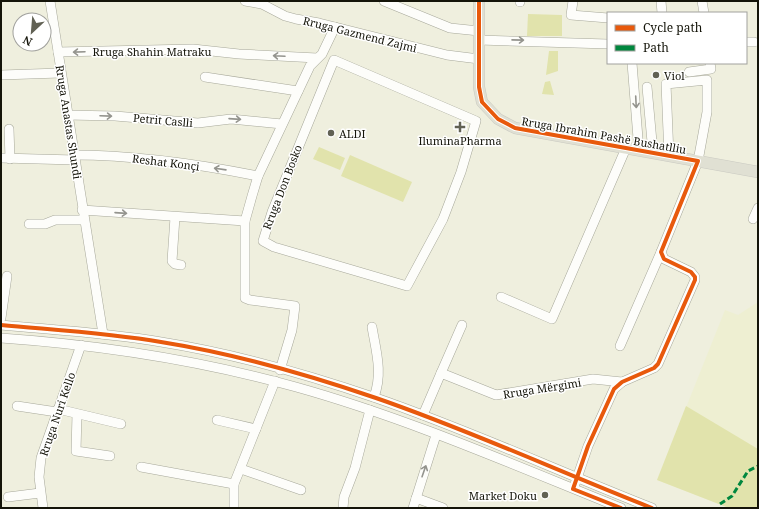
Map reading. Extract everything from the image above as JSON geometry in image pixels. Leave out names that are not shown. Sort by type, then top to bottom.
[{"type":"main road","points":[[479,1],[479,88],[482,102],[489,111]]},
{"type":"main road","name":"Rruga Ibrahim Pashë Bushatlliu","points":[[489,111],[498,119],[515,128],[758,172]]},
{"type":"street","name":"Rruga Anastas Shundi","points":[[50,1],[60,73],[103,334]]},
{"type":"street","name":"Rruga Gazmend Zajmi","points":[[245,1],[262,4],[285,16],[447,55],[479,59]]},
{"type":"street","points":[[384,1],[450,28],[479,36],[607,44]]},
{"type":"street","points":[[573,1],[571,15],[607,18]]},
{"type":"street","points":[[661,1],[662,12]]},
{"type":"street","points":[[702,1],[704,12]]},
{"type":"street","points":[[280,370],[292,330],[295,306],[245,298],[245,221],[258,176],[282,124],[310,66],[326,48],[335,27]]},
{"type":"street","name":"Rruga Shahin Matraku","points":[[58,52],[193,49],[239,54],[318,58]]},
{"type":"street","name":"Rruga Don Bosko","points":[[334,60],[476,121],[461,172],[444,219],[407,286],[274,247],[263,241],[272,212],[334,60]]},
{"type":"street","points":[[632,64],[639,151]]},
{"type":"street","points":[[689,72],[711,69],[710,64]]},
{"type":"street","points":[[1,75],[60,73]]},
{"type":"street","points":[[204,77],[298,91]]},
{"type":"street","name":"Rruga Ibrahim Pashë Bushatlliu","points":[[669,156],[666,84],[707,80],[707,112],[698,161]]},
{"type":"street","name":"Rruga Ibrahim Pashë Bushatlliu","points":[[648,87],[653,153]]},
{"type":"street","points":[[476,121],[489,111]]},
{"type":"street","name":"Petrit Caslli","points":[[67,115],[143,118],[198,123],[231,119],[282,124]]},
{"type":"street","points":[[6,158],[9,129]]},
{"type":"street","points":[[501,297],[552,319],[626,148]]},
{"type":"street","name":"Reshat Konçi","points":[[6,158],[74,157],[148,160],[224,169],[258,176]]},
{"type":"street","points":[[620,346],[661,252],[698,161]]},
{"type":"street","points":[[753,219],[758,208]]},
{"type":"street","points":[[82,210],[245,221]]},
{"type":"street","points":[[175,217],[172,261],[175,264],[181,265]]},
{"type":"street","points":[[30,224],[45,224],[55,220],[84,220]]},
{"type":"street","points":[[573,489],[588,446],[611,394],[622,382],[654,368],[658,364],[695,280],[696,277],[691,272],[664,259],[661,252]]},
{"type":"street","points":[[1,318],[8,276]]},
{"type":"street","points":[[1,325],[103,334],[192,348],[280,370],[374,398],[423,416],[652,508]]},
{"type":"street","points":[[423,416],[462,325]]},
{"type":"street","points":[[372,327],[379,368],[378,386],[374,398]]},
{"type":"street","points":[[1,338],[81,345],[190,362],[275,381],[370,410],[621,508]]},
{"type":"street","name":"Rruga Nuri Kello","points":[[43,508],[40,494],[39,466],[81,345]]},
{"type":"street","name":"Rruga Mërgimi","points":[[441,373],[496,395],[593,379],[622,382]]},
{"type":"street","points":[[234,508],[234,484],[275,381]]},
{"type":"street","points":[[17,406],[77,414],[121,424]]},
{"type":"street","points":[[343,508],[345,492],[355,468],[370,410]]},
{"type":"street","points":[[77,414],[76,451],[110,456]]},
{"type":"street","points":[[217,420],[256,429]]},
{"type":"street","points":[[413,508],[436,435]]},
{"type":"street","points":[[141,467],[234,484]]},
{"type":"street","points":[[241,469],[301,490]]},
{"type":"street","points":[[8,497],[40,494]]},
{"type":"street","points":[[416,498],[443,508]]},
{"type":"shaded area","points":[[758,302],[758,508],[729,508],[657,480],[725,310],[738,315]]},
{"type":"green space","points":[[528,14],[562,15],[562,36],[527,36]]},
{"type":"green space","points":[[549,51],[558,51],[558,71],[546,75]]},
{"type":"green space","points":[[550,81],[554,95],[542,94],[545,82]]},
{"type":"green space","points":[[319,147],[345,158],[340,170],[313,159]]},
{"type":"green space","points":[[350,155],[412,182],[403,202],[341,176]]},
{"type":"green space","points":[[686,406],[758,449],[758,508],[729,508],[657,480]]},
{"type":"marked path","points":[[720,504],[732,496],[748,471],[758,466]]},
{"type":"cycle path","points":[[479,1],[479,87],[482,102],[498,119],[515,128],[698,161],[661,252],[664,259],[691,272],[695,277],[695,280],[658,364],[654,368],[622,382],[614,389],[588,446],[573,489],[621,508]]},
{"type":"cycle path","points":[[1,325],[101,334],[161,342],[242,358],[297,373],[411,410],[652,508]]},
{"type":"place","name":"Viol","points":[[656,75]]},
{"type":"place","name":"IluminaPharma","points":[[460,127]]},
{"type":"place","name":"ALDI","points":[[331,133]]},
{"type":"place","name":"Market Doku","points":[[545,495]]}]
